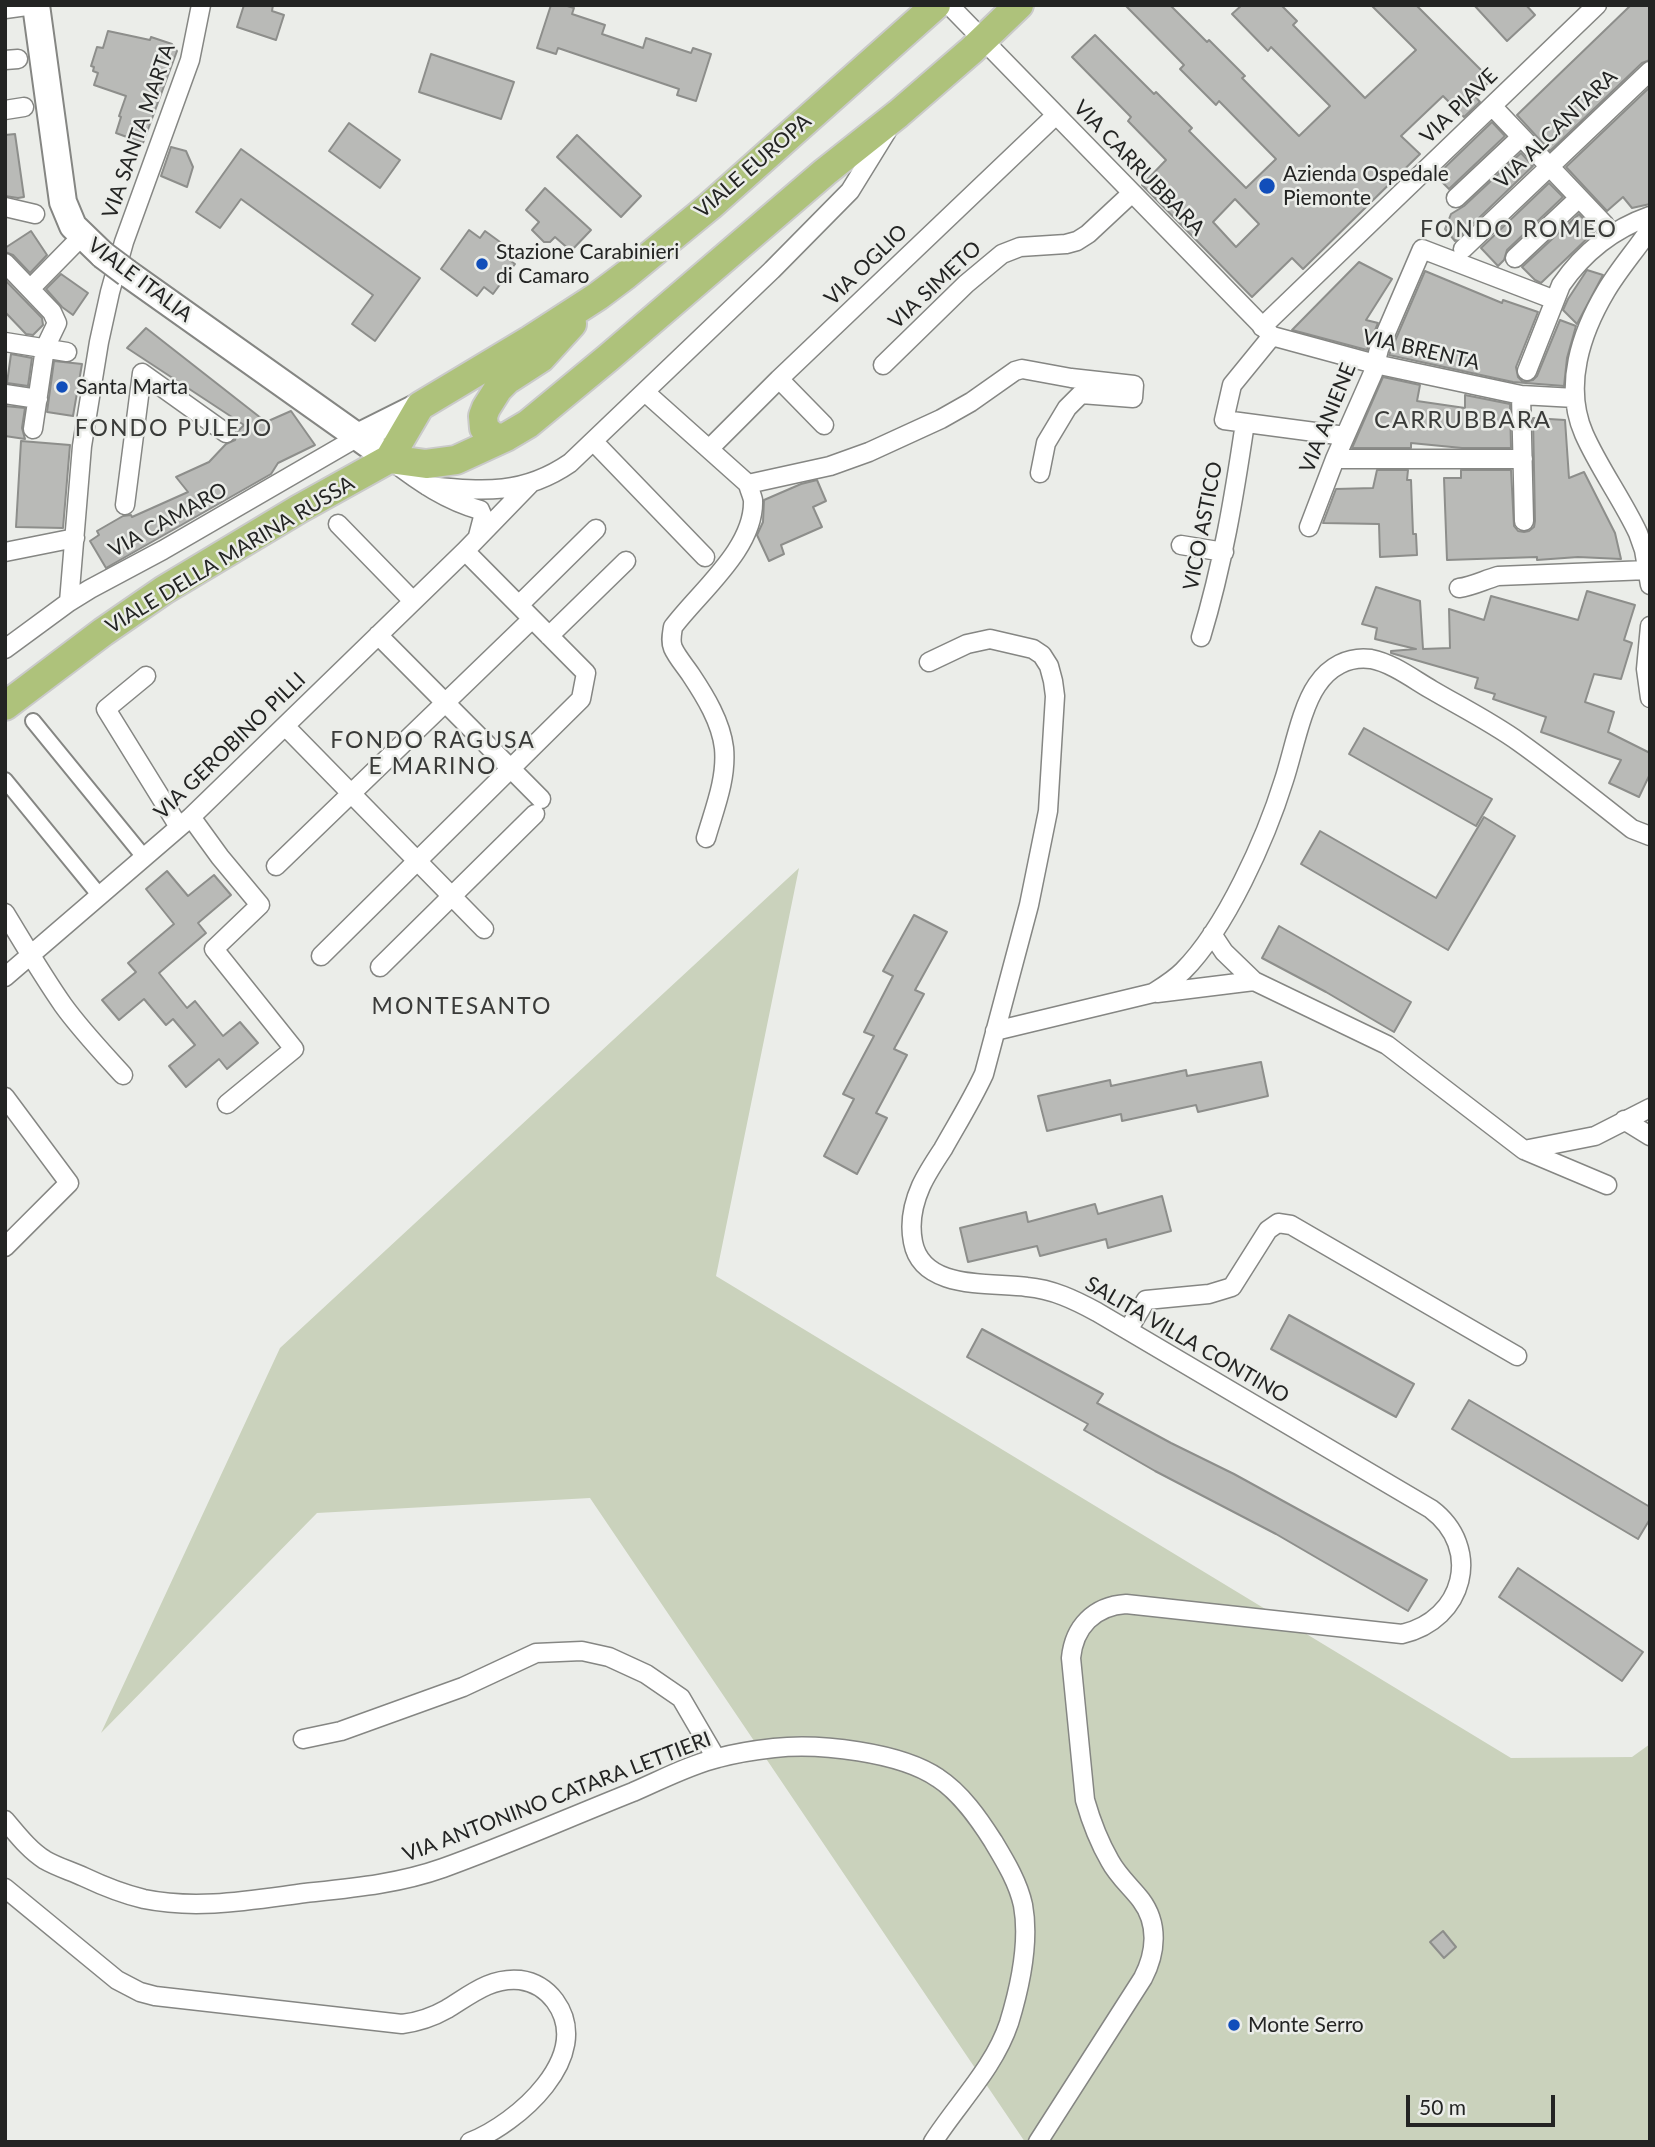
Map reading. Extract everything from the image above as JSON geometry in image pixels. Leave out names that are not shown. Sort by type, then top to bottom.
[{"type":"main road","name":"VIALE ITALIA","points":[[35,5],[22,58],[37,106],[49,208],[127,273],[389,459]]},
{"type":"main road","name":"VIALE EUROPA","points":[[420,406],[598,296],[626,275],[710,206],[936,5]]},
{"type":"main road","points":[[420,406],[389,459],[426,464],[456,460],[528,424],[825,172],[898,114],[1019,5]]},
{"type":"main road","points":[[506,437],[495,438],[484,428],[484,416],[491,399],[506,380],[541,358],[598,296]]},
{"type":"main road","points":[[358,437],[420,406]]},
{"type":"main road","name":"VIALE DELLA MARINA RUSSA","points":[[5,706],[164,590],[389,459]]},
{"type":"street","points":[[5,9],[35,5]]},
{"type":"street","name":"VIA SANTA MARTA","points":[[69,602],[82,446],[110,292],[124,242],[190,60],[201,5]]},
{"type":"street","name":"VIA CARRUBBARA","points":[[949,5],[1267,332]]},
{"type":"street","name":"VIA PIAVE","points":[[1245,423],[1224,420],[1232,385],[1267,332],[1492,106],[1597,5]]},
{"type":"street","name":"VIA ALCANTARA","points":[[1463,248],[1650,71]]},
{"type":"street","points":[[5,110],[37,106]]},
{"type":"street","points":[[1492,106],[1605,225]]},
{"type":"street","points":[[427,486],[487,490],[530,484],[551,476],[570,463],[772,270],[850,191],[898,114]]},
{"type":"street","name":"VIA OGLIO","points":[[709,449],[1056,115]]},
{"type":"street","points":[[1456,198],[1521,137]]},
{"type":"street","name":"VIA SIMETO","points":[[883,365],[985,266],[1002,254],[1020,247],[1077,241],[1132,193]]},
{"type":"street","points":[[1515,258],[1579,198]]},
{"type":"street","points":[[5,207],[49,208]]},
{"type":"street","points":[[1527,371],[1561,285],[1578,262],[1625,225],[1650,216]]},
{"type":"street","points":[[1459,588],[1498,576],[1649,578],[1644,550],[1632,520],[1585,436],[1575,398],[1576,362],[1596,310],[1616,275],[1650,229]]},
{"type":"street","points":[[30,289],[82,236]]},
{"type":"street","name":"VIA ANIENE","points":[[1309,527],[1422,248],[1555,300]]},
{"type":"street","points":[[5,263],[52,312],[57,323],[45,348],[33,429]]},
{"type":"street","name":"VIA BRENTA","points":[[1267,332],[1375,364],[1521,395],[1575,398]]},
{"type":"street","points":[[5,342],[66,352]]},
{"type":"street","points":[[748,484],[830,466],[869,452],[941,419],[971,402],[1015,370],[1134,385],[1133,398],[1081,394],[1067,408],[1046,443],[1040,473]]},
{"type":"street","points":[[125,505],[142,373],[226,433]]},
{"type":"street","points":[[779,379],[824,425]]},
{"type":"street","points":[[645,392],[748,484],[753,498],[750,523],[743,539],[733,555],[678,620],[673,627],[671,639],[673,649],[699,687],[722,736],[724,750],[721,786],[706,838]]},
{"type":"street","points":[[5,394],[38,399]]},
{"type":"street","points":[[1521,395],[1524,521]]},
{"type":"street","points":[[1245,423],[1345,436]]},
{"type":"street","name":"VICO ASTICO","points":[[1201,637],[1224,552],[1245,423]]},
{"type":"street","name":"VIA CAMARO","points":[[5,649],[69,602],[358,437]]},
{"type":"street","points":[[593,441],[705,557]]},
{"type":"street","points":[[321,956],[580,699],[586,673],[519,605],[471,545],[483,517],[480,510],[450,500],[389,459]]},
{"type":"street","points":[[1335,459],[1522,459]]},
{"type":"street","name":"VIA GEROBINO PILLI","points":[[5,977],[185,822],[471,545],[530,484]]},
{"type":"street","points":[[338,524],[412,601]]},
{"type":"street","points":[[519,605],[596,529]]},
{"type":"street","points":[[5,552],[75,538]]},
{"type":"street","points":[[1181,545],[1224,552]]},
{"type":"street","points":[[549,636],[626,561]]},
{"type":"street","points":[[276,866],[532,619]]},
{"type":"street","points":[[1650,626],[1646,669],[1650,698]]},
{"type":"street","points":[[378,635],[510,768],[538,806],[380,967]]},
{"type":"street","name":"SALITA VILLA CONTINO","points":[[929,662],[967,644],[990,639],[1033,649],[1042,655],[1049,666],[1055,696],[1048,811],[1029,905],[984,1074],[919,1192],[911,1216],[914,1248],[920,1261],[944,1277],[977,1284],[1029,1287],[1079,1302],[1431,1509],[1444,1518],[1452,1529],[1458,1540],[1462,1564],[1457,1588],[1446,1608],[1426,1625],[1402,1634],[1126,1604],[1105,1608],[1082,1625],[1074,1640],[1071,1657],[1085,1800],[1110,1861],[1148,1912],[1152,1922],[1154,1949],[1143,1978],[1038,2142]]},
{"type":"street","points":[[1153,993],[1182,972],[1212,934],[1261,842],[1278,801],[1315,687],[1334,666],[1345,661],[1370,659],[1394,668],[1518,741],[1632,829],[1650,836]]},
{"type":"street","points":[[146,676],[106,709],[185,822],[220,857],[260,905],[214,949],[294,1049],[227,1104]]},
{"type":"street","points":[[33,721],[144,857]]},
{"type":"street","points":[[285,726],[484,929]]},
{"type":"street","points":[[5,780],[100,896]]},
{"type":"street","points":[[5,913],[64,1006],[123,1075]]},
{"type":"street","points":[[1212,934],[1224,952],[1254,981],[1387,1045],[1524,1150],[1607,1185]]},
{"type":"street","points":[[995,1031],[1153,993],[1254,981]]},
{"type":"street","points":[[5,1097],[69,1183],[5,1247]]},
{"type":"street","points":[[1524,1150],[1595,1136],[1650,1108]]},
{"type":"street","points":[[1624,1120],[1650,1136]]},
{"type":"street","points":[[1128,1330],[1146,1300],[1209,1294],[1232,1287],[1268,1230],[1278,1223],[1291,1225],[1517,1356]]},
{"type":"street","points":[[303,1739],[341,1731],[463,1687],[536,1653],[582,1651],[609,1657],[646,1674],[681,1698],[716,1758]]},
{"type":"street","name":"VIA ANTONINO CATARA LETTIERI","points":[[5,1820],[47,1861],[112,1889],[141,1898],[174,1903],[218,1904],[391,1883],[442,1869],[716,1758],[773,1748],[803,1746],[855,1751],[903,1762],[938,1777],[976,1816],[1004,1858],[1016,1882],[1023,1903],[1025,1927],[1021,1968],[1010,2021],[1003,2039],[984,2071],[933,2142]]},
{"type":"street","points":[[5,1888],[117,1980],[140,1992],[155,1996],[402,2024],[426,2019],[474,1991],[500,1981],[516,1980],[539,1986],[550,1995],[563,2018],[565,2035],[558,2067],[531,2101],[503,2125],[470,2142]]},
{"type":"green space","points":[[799,868],[716,1276],[1511,1758],[1632,1757],[1650,1744],[1650,2142],[1025,2142],[590,1498],[317,1513],[101,1733],[280,1348]]},
{"type":"building","points":[[244,5],[273,5],[272,11],[284,15],[276,40],[237,27]]},
{"type":"building","points":[[551,5],[574,8],[572,14],[605,25],[602,34],[643,48],[646,38],[691,53],[693,48],[711,54],[696,101],[677,95],[679,89],[558,48],[556,54],[537,48]]},
{"type":"building","points":[[1125,5],[1170,5],[1245,76],[1242,78],[1299,136],[1330,106],[1271,47],[1268,51],[1232,14],[1242,5],[1281,5],[1297,21],[1293,25],[1365,98],[1416,50],[1371,5],[1416,5],[1491,80],[1475,96],[1480,102],[1464,117],[1443,96],[1401,136],[1420,154],[1303,269],[1292,258],[1252,297],[1142,185],[1166,160],[1128,121],[1131,117],[1072,57],[1095,35],[1192,128],[1189,131],[1246,188],[1276,159],[1219,101],[1216,105],[1180,69],[1184,65]],"holes":[[[1235,199],[1259,224],[1236,247],[1213,222]]]},
{"type":"building","points":[[1474,5],[1526,5],[1535,15],[1507,41]]},
{"type":"building","points":[[1631,5],[1650,5],[1650,60],[1642,63],[1550,151],[1517,115]]},
{"type":"building","points":[[108,31],[150,40],[151,37],[172,44],[177,51],[143,143],[116,133],[126,96],[94,85],[98,73],[93,71],[94,67],[91,66],[97,47],[103,48]]},
{"type":"building","points":[[431,54],[514,82],[501,119],[419,92]]},
{"type":"building","points":[[1650,87],[1650,204],[1632,208],[1623,197],[1607,211],[1566,167]]},
{"type":"building","points":[[1492,122],[1505,136],[1449,189],[1436,176]]},
{"type":"building","points":[[349,123],[400,160],[380,188],[329,151]]},
{"type":"building","points":[[15,134],[24,197],[18,198],[5,196],[5,135]]},
{"type":"building","points":[[577,135],[641,196],[621,217],[557,157]]},
{"type":"building","points":[[171,147],[186,151],[193,167],[187,187],[161,176]]},
{"type":"building","points":[[241,149],[420,278],[375,341],[352,324],[373,295],[241,199],[220,228],[196,212]]},
{"type":"building","points":[[1521,153],[1533,166],[1455,241],[1445,229],[1451,214],[1464,206]]},
{"type":"building","points":[[1549,183],[1563,197],[1507,250],[1504,260],[1498,266],[1481,248]]},
{"type":"building","points":[[545,188],[591,230],[571,251],[555,237],[550,242],[544,242],[532,230],[539,222],[526,210]]},
{"type":"building","points":[[1579,214],[1595,231],[1541,283],[1535,280],[1522,267]]},
{"type":"building","points":[[469,230],[480,238],[485,231],[511,250],[505,257],[515,264],[493,294],[484,287],[477,296],[441,269]]},
{"type":"building","points":[[31,231],[47,255],[30,273],[13,255],[5,252],[5,248]]},
{"type":"building","points":[[1359,262],[1392,279],[1366,320],[1378,323],[1367,350],[1292,330]]},
{"type":"building","points":[[1587,270],[1603,275],[1577,324],[1563,310]]},
{"type":"building","points":[[1425,271],[1502,303],[1503,300],[1538,312],[1516,367],[1518,377],[1523,382],[1533,380],[1537,376],[1560,320],[1576,326],[1567,358],[1564,386],[1513,382],[1389,355]]},
{"type":"building","points":[[61,274],[88,293],[73,315],[46,289]]},
{"type":"building","points":[[5,280],[42,318],[43,325],[33,335],[26,334],[5,312]]},
{"type":"building","points":[[146,328],[266,422],[291,411],[315,445],[278,463],[271,474],[106,568],[90,541],[99,535],[97,531],[123,516],[132,517],[188,492],[176,477],[209,462],[226,444],[235,440],[237,432],[244,425],[127,348]]},
{"type":"building","points":[[11,354],[32,358],[28,386],[7,383]]},
{"type":"building","name":"Santa Marta","points":[[54,361],[82,364],[73,416],[47,412]]},
{"type":"building","points":[[1383,377],[1420,385],[1417,401],[1465,408],[1465,395],[1510,404],[1511,448],[1462,448],[1411,443],[1411,448],[1352,448]]},
{"type":"building","points":[[5,406],[25,408],[22,428],[25,439],[5,436]]},
{"type":"building","points":[[1533,418],[1565,420],[1569,478],[1584,472],[1615,533],[1621,559],[1578,557],[1537,560],[1537,557],[1447,560],[1444,478],[1461,478],[1461,470],[1511,470],[1514,526],[1518,531],[1524,532],[1534,527]]},
{"type":"building","points":[[21,441],[70,445],[63,528],[16,527]]},
{"type":"building","points":[[1377,470],[1408,470],[1417,555],[1380,557],[1379,524],[1323,523],[1336,489],[1373,488]]},
{"type":"building","points":[[817,480],[826,501],[813,507],[822,527],[781,545],[784,554],[769,561],[757,535],[763,522],[764,500]]},
{"type":"building","points":[[1376,587],[1420,601],[1423,649],[1450,648],[1449,609],[1484,620],[1491,596],[1578,620],[1587,591],[1635,605],[1624,640],[1632,643],[1621,679],[1594,674],[1585,702],[1614,712],[1608,732],[1650,753],[1650,774],[1639,797],[1609,783],[1621,760],[1541,732],[1546,717],[1493,699],[1495,694],[1475,688],[1478,678],[1391,653],[1416,649],[1375,639],[1377,628],[1362,624]]},
{"type":"building","points":[[1364,728],[1492,799],[1476,826],[1349,754]]},
{"type":"building","points":[[1484,817],[1515,836],[1448,950],[1301,864],[1320,831],[1436,898]]},
{"type":"building","points":[[167,871],[188,896],[214,875],[231,895],[198,923],[206,933],[159,973],[187,1008],[195,1001],[223,1036],[240,1022],[258,1043],[227,1069],[219,1059],[186,1087],[169,1066],[195,1045],[173,1019],[166,1025],[144,999],[119,1020],[102,1000],[136,972],[128,963],[174,924],[146,889]]},
{"type":"building","points":[[914,915],[947,932],[915,990],[924,994],[894,1049],[907,1055],[876,1113],[887,1118],[857,1174],[824,1156],[854,1099],[843,1094],[874,1036],[864,1032],[893,976],[883,971]]},
{"type":"building","points":[[1279,926],[1411,1002],[1394,1032],[1262,958]]},
{"type":"building","points":[[1261,1062],[1268,1096],[1198,1112],[1196,1105],[1122,1121],[1121,1114],[1047,1131],[1038,1096],[1110,1080],[1111,1086],[1186,1070],[1187,1076]]},
{"type":"building","points":[[1162,1196],[1171,1231],[1108,1248],[1106,1239],[1040,1256],[1037,1246],[968,1262],[960,1228],[1026,1212],[1028,1222],[1095,1204],[1098,1214]]},
{"type":"building","points":[[1289,1315],[1414,1384],[1396,1417],[1271,1349]]},
{"type":"building","points":[[982,1329],[1103,1394],[1097,1403],[1234,1474],[1427,1580],[1408,1611],[1276,1534],[1155,1471],[1084,1430],[1088,1424],[967,1357]]},
{"type":"building","points":[[1469,1400],[1650,1507],[1650,1519],[1638,1539],[1452,1429]]},
{"type":"building","points":[[1518,1568],[1643,1652],[1622,1681],[1499,1597]]},
{"type":"building","points":[[1443,1931],[1456,1947],[1444,1958],[1430,1942]]},
{"type":"place","name":"Azienda Ospedale Piemonte","points":[[1267,186]]},
{"type":"place","name":"Stazione Carabinieri di Camaro","points":[[482,264]]},
{"type":"place","name":"Santa Marta","points":[[62,387]]},
{"type":"place","name":"Monte Serro","points":[[1234,2025]]},
{"type":"district","name":"FONDO ROMEO","points":[[1519,230]]},
{"type":"district","name":"CARRUBBARA","points":[[1463,420]]},
{"type":"district","name":"FONDO PULEJO","points":[[174,429]]},
{"type":"district","name":"FONDO RAGUSA E MARINO","points":[[433,754]]},
{"type":"district","name":"MONTESANTO","points":[[462,1007]]}]
